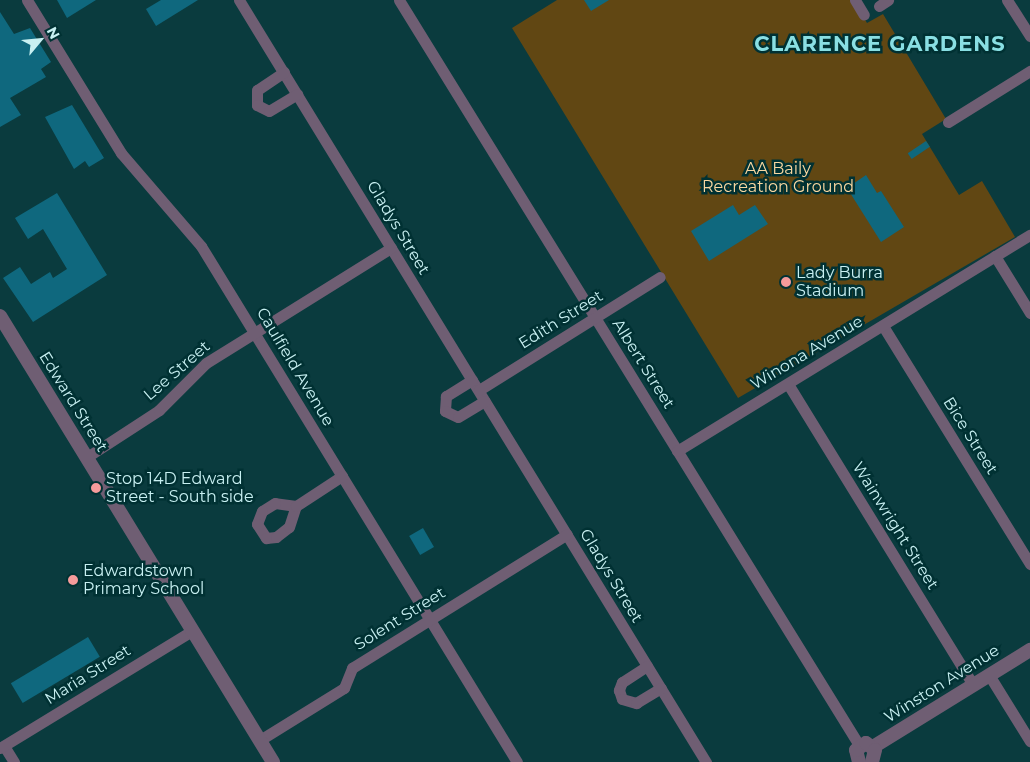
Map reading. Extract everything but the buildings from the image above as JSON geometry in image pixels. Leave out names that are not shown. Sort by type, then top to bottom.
[{"type":"street","name":"Caulfield Avenue","points":[[27,0],[121,153],[201,246],[517,762]]},
{"type":"street","name":"Gladys Street","points":[[239,0],[706,762]]},
{"type":"street","name":"Albert Street","points":[[399,0],[678,451],[859,755]]},
{"type":"street","points":[[855,0],[864,15]]},
{"type":"street","points":[[1007,0],[1030,36]]},
{"type":"street","points":[[948,122],[1030,71]]},
{"type":"street","points":[[284,72],[257,90],[257,105],[269,111],[297,94]]},
{"type":"street","name":"Winona Avenue","points":[[678,451],[1030,235]]},
{"type":"street","name":"Lee Street","points":[[87,456],[159,410],[206,363],[254,331],[391,248]]},
{"type":"street","points":[[995,256],[1030,313]]},
{"type":"street","name":"Edith Street","points":[[478,390],[660,277]]},
{"type":"street","name":"Edward Street","points":[[0,316],[273,762]]},
{"type":"street","name":"Bice Street","points":[[883,326],[1030,564]]},
{"type":"street","points":[[472,380],[446,396],[445,411],[458,417],[485,401]]},
{"type":"street","name":"Wainwright Street","points":[[788,384],[973,685]]},
{"type":"street","points":[[296,506],[342,476]]},
{"type":"street","name":"Solent Street","points":[[260,740],[344,688],[352,668],[566,534]]},
{"type":"street","name":"Maria Street","points":[[2,747],[193,630]]},
{"type":"street","name":"Winston Avenue","points":[[859,755],[1030,650]]},
{"type":"street","points":[[647,666],[622,682],[619,690],[622,699],[636,703],[661,688]]},
{"type":"street","points":[[989,675],[1030,741]]},
{"type":"street","points":[[2,747],[14,762]]},
{"type":"street","points":[[859,755],[876,755],[872,762]]},
{"type":"green space","name":"AA Baily Recreation Ground","points":[[557,0],[853,0],[867,23],[883,14],[946,119],[922,134],[959,195],[982,181],[1015,237],[738,398],[512,28]]},
{"type":"place","name":"Lady Burra Stadium","points":[[786,282]]},
{"type":"place","name":"Stop 14D Edward Street - South side","points":[[96,488]]},
{"type":"place","name":"Edwardstown Primary School","points":[[73,580]]},
{"type":"district","name":"CLARENCE GARDENS","points":[[880,44]]}]
